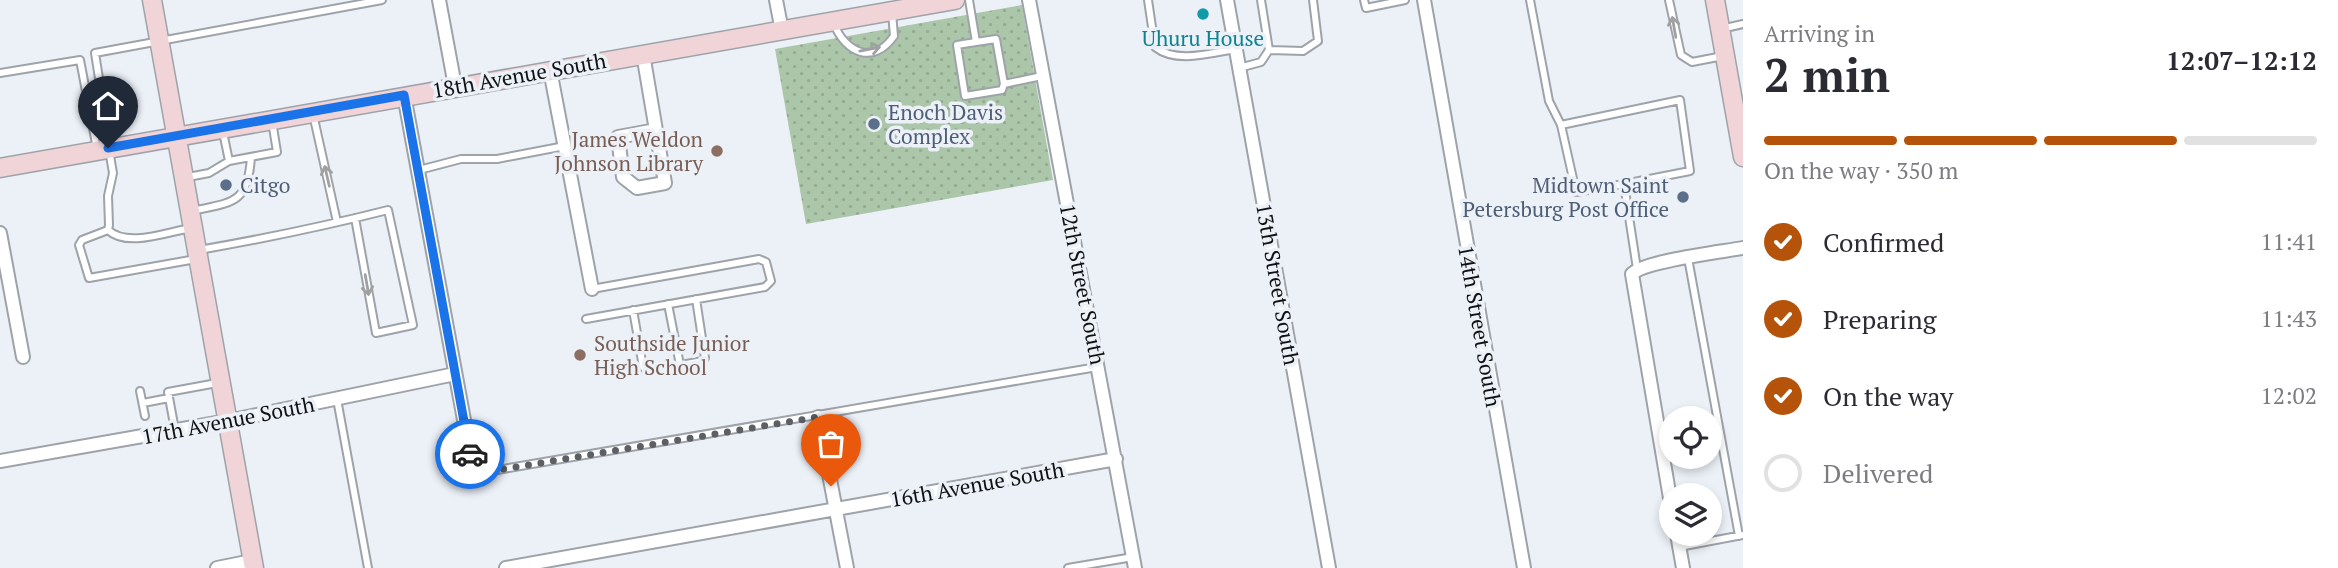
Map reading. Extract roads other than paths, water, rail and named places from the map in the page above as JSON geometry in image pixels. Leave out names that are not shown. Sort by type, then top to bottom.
[{"type":"street","points":[[152,0],[253,565],[216,568]]},
{"type":"street","points":[[439,0],[455,86]]},
{"type":"street","points":[[776,0],[782,31]]},
{"type":"street","name":"18th Avenue South","points":[[0,168],[955,0]]},
{"type":"street","name":"12th Street South","points":[[1029,0],[1134,562]]},
{"type":"street","name":"13th Street South","points":[[1227,0],[1329,568]]},
{"type":"street","name":"14th Street South","points":[[1424,0],[1524,568]]},
{"type":"street","points":[[1715,0],[1741,131],[1743,157]]},
{"type":"street","points":[[643,54],[656,130],[665,183],[638,188],[624,177],[618,136],[656,130]]},
{"type":"street","points":[[550,70],[592,289]]},
{"type":"street","points":[[404,95],[474,474]]},
{"type":"street","points":[[0,233],[3,263],[23,357]]},
{"type":"street","points":[[1667,483],[1631,282],[1632,274],[1637,269],[1743,248]]},
{"type":"street","name":"17th Avenue South","points":[[0,461],[228,421],[455,374]]},
{"type":"street","points":[[818,417],[847,568]]},
{"type":"street","name":"16th Avenue South","points":[[506,568],[1116,459]]},
{"type":"street","points":[[1679,546],[1683,568]]},
{"type":"lane","points":[[86,94],[101,91],[95,53],[382,0]]},
{"type":"lane","points":[[969,0],[976,42]]},
{"type":"lane","points":[[1148,0],[1155,47],[1165,55],[1183,56],[1236,50]]},
{"type":"lane","points":[[1240,68],[1261,62],[1269,50],[1261,0]]},
{"type":"lane","points":[[1269,50],[1303,51],[1318,41],[1313,0]]},
{"type":"lane","points":[[1364,0],[1366,8],[1405,0]]},
{"type":"lane","points":[[1530,0],[1549,101],[1561,125],[1576,192],[1690,171],[1680,100],[1561,125]]},
{"type":"lane","points":[[1669,0],[1681,55],[1692,62],[1725,56]]},
{"type":"lane","points":[[833,22],[841,41],[850,50],[863,53],[889,44],[894,36],[892,12]]},
{"type":"lane","points":[[1720,29],[1743,24]]},
{"type":"lane","points":[[996,39],[1004,84],[1002,90],[965,96],[957,45],[976,42],[996,39]]},
{"type":"lane","points":[[0,73],[80,60],[86,94],[113,173],[108,195],[108,230],[114,236],[126,238],[191,219],[236,198],[249,181],[251,157]]},
{"type":"lane","points":[[1004,84],[1044,76]]},
{"type":"lane","points":[[312,112],[337,222]]},
{"type":"lane","points":[[184,178],[209,173],[229,161],[277,152],[271,119]]},
{"type":"lane","points":[[222,128],[229,161]]},
{"type":"lane","points":[[418,170],[461,159],[497,159],[565,146]]},
{"type":"lane","points":[[1624,184],[1637,269]]},
{"type":"lane","points":[[108,230],[82,240],[79,245],[89,278],[307,231],[337,222],[387,210],[413,325],[376,333],[355,218]]},
{"type":"lane","points":[[1689,258],[1741,536],[1722,537]]},
{"type":"lane","points":[[586,319],[765,287],[771,281],[770,269],[766,262],[759,259],[592,289]]},
{"type":"lane","points":[[633,310],[645,369],[680,365],[705,358],[695,299]]},
{"type":"lane","points":[[668,304],[680,365]]},
{"type":"lane","points":[[474,474],[818,417],[1099,366]]},
{"type":"lane","points":[[175,430],[168,392],[221,382]]},
{"type":"lane","points":[[140,391],[145,416]]},
{"type":"lane","points":[[143,403],[169,398]]},
{"type":"lane","points":[[337,399],[368,568]]},
{"type":"lane","points":[[1069,568],[1134,562]]},
{"type":"place","name":"Uhuru House","points":[[1203,14]]},
{"type":"place","name":"Enoch Davis Complex","points":[[874,124]]},
{"type":"place","name":"James Weldon Johnson Library","points":[[717,151]]},
{"type":"place","name":"Citgo","points":[[226,185]]},
{"type":"place","name":"Midtown Saint Petersburg Post Office","points":[[1683,197]]},
{"type":"place","name":"Southside Junior High School","points":[[580,355]]}]
